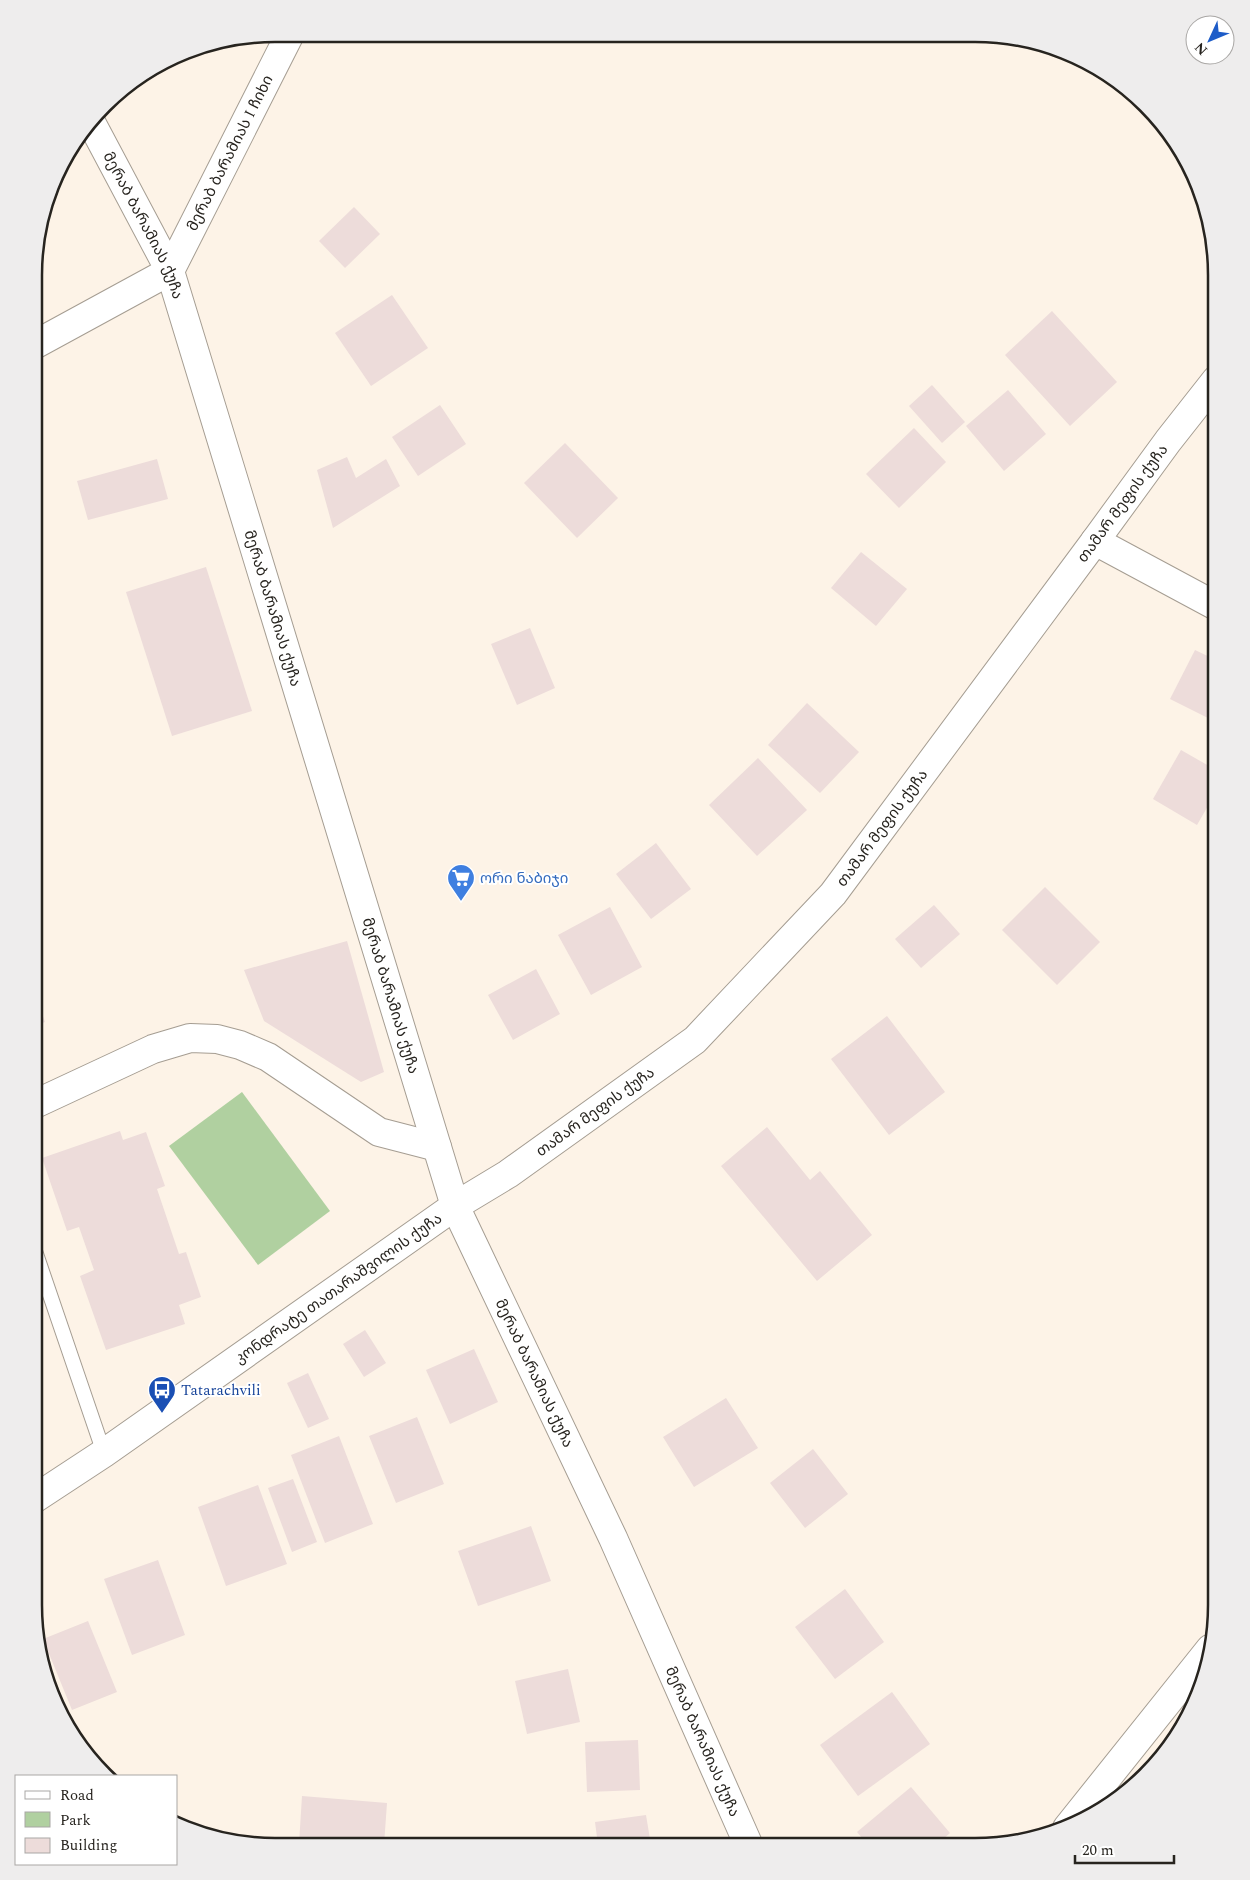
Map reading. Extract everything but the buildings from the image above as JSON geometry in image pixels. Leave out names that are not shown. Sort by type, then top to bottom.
[{"type":"street","name":"მერაბ ბარამიას I ჩიხი","points":[[170,271],[286,42]]},
{"type":"street","name":"მერაბ ბარამიას ქუჩა","points":[[95,129],[170,271],[437,1146],[745,1838]]},
{"type":"street","points":[[42,341],[170,271]]},
{"type":"street","name":"თამარ მეფის ქუჩა","points":[[462,1202],[508,1174],[695,1040],[833,894],[1096,542],[1168,441],[1208,390]]},
{"type":"street","points":[[1096,542],[1208,602]]},
{"type":"street","points":[[42,1100],[153,1049],[190,1038],[217,1039],[240,1045],[268,1057],[379,1132],[437,1146]]},
{"type":"street","name":"კონდრატე თათარაშვილის ქუჩა","points":[[42,1494],[104,1453],[462,1202]]},
{"type":"street","points":[[1080,1812],[1201,1662]]},
{"type":"lane","points":[[42,1271],[104,1453]]},
{"type":"green space","points":[[242,1092],[330,1211],[258,1265],[169,1146]]},
{"type":"place","name":"ორი ნაბიჯი","points":[[461,902]]},
{"type":"place","name":"Tatarachvili","points":[[162,1414]]}]
